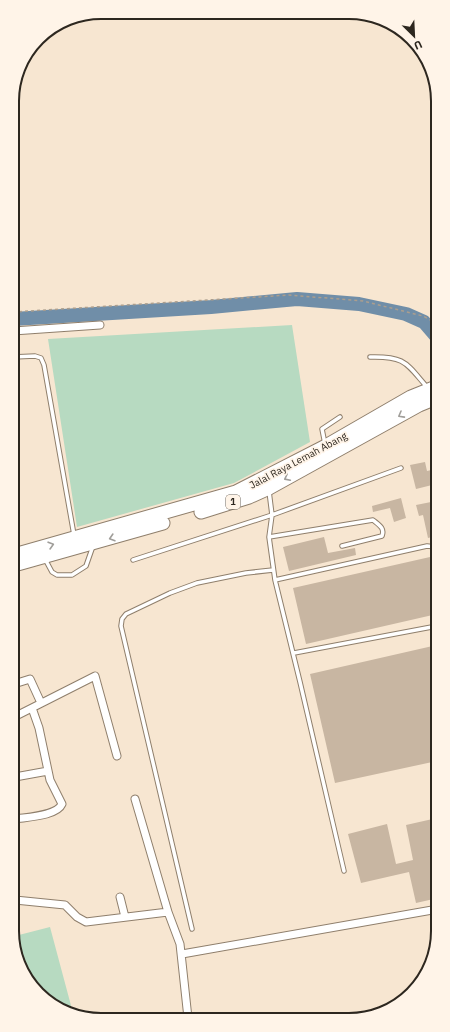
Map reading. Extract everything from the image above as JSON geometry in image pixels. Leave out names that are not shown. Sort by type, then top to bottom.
[{"type":"highway","name":"Jalal Raya Lemah Abang","points":[[19,554],[236,492],[326,446],[391,408],[431,393]]},
{"type":"highway","name":"Jalal Raya Lemah Abang","points":[[19,564],[221,506],[269,488],[419,405],[431,395]]},
{"type":"street","points":[[19,331],[100,325]]},
{"type":"street","points":[[19,715],[95,676],[117,756]]},
{"type":"street","points":[[19,682],[30,679],[41,703]]},
{"type":"street","points":[[19,818],[54,813],[62,804],[48,771],[40,728],[32,708]]},
{"type":"street","points":[[19,776],[48,771]]},
{"type":"street","points":[[134,799],[168,912],[178,936],[182,954],[188,1013]]},
{"type":"street","points":[[120,897],[125,917]]},
{"type":"street","points":[[19,900],[65,906],[70,908],[77,917],[86,922],[168,912]]},
{"type":"street","points":[[182,954],[431,910]]},
{"type":"lane","points":[[19,357],[35,356],[41,358],[44,366],[74,538]]},
{"type":"lane","points":[[370,357],[388,356],[407,364],[431,389]]},
{"type":"lane","points":[[326,446],[322,429],[340,417]]},
{"type":"lane","points":[[133,560],[272,515],[401,468]]},
{"type":"lane","points":[[269,488],[272,515],[269,537],[273,570],[344,871]]},
{"type":"lane","points":[[269,537],[373,520],[381,526],[383,533],[382,536],[342,546]]},
{"type":"lane","points":[[44,557],[52,572],[57,575],[72,575],[86,566],[94,543]]},
{"type":"lane","points":[[275,580],[427,546],[431,546]]},
{"type":"lane","points":[[192,929],[123,634],[122,619],[126,614],[139,606],[197,583],[246,573],[273,570]]},
{"type":"lane","points":[[294,654],[431,627]]},
{"type":"path","points":[[19,312],[289,295],[363,301],[423,316],[431,320]]},
{"type":"green space","points":[[292,325],[310,442],[234,483],[77,527],[48,339]]},
{"type":"green space","points":[[50,927],[72,1008],[47,993],[36,981],[25,962],[19,935]]},
{"type":"building","points":[[425,462],[427,471],[431,470],[431,485],[416,489],[410,465]]},
{"type":"building","points":[[401,498],[406,518],[394,522],[390,508],[373,512],[372,506]]},
{"type":"building","points":[[431,502],[431,537],[428,538],[423,515],[419,516],[416,505]]},
{"type":"building","points":[[324,537],[328,553],[355,548],[356,555],[289,571],[283,547]]},
{"type":"building","points":[[430,557],[431,615],[306,644],[293,588]]},
{"type":"building","points":[[431,646],[431,762],[335,783],[310,674]]},
{"type":"building","points":[[431,819],[431,900],[416,903],[409,872],[361,883],[348,834],[387,824],[396,864],[413,860],[406,825]]},
{"type":"waterway","points":[[19,319],[211,307],[297,299],[359,304],[406,314],[424,322],[431,330]]}]
